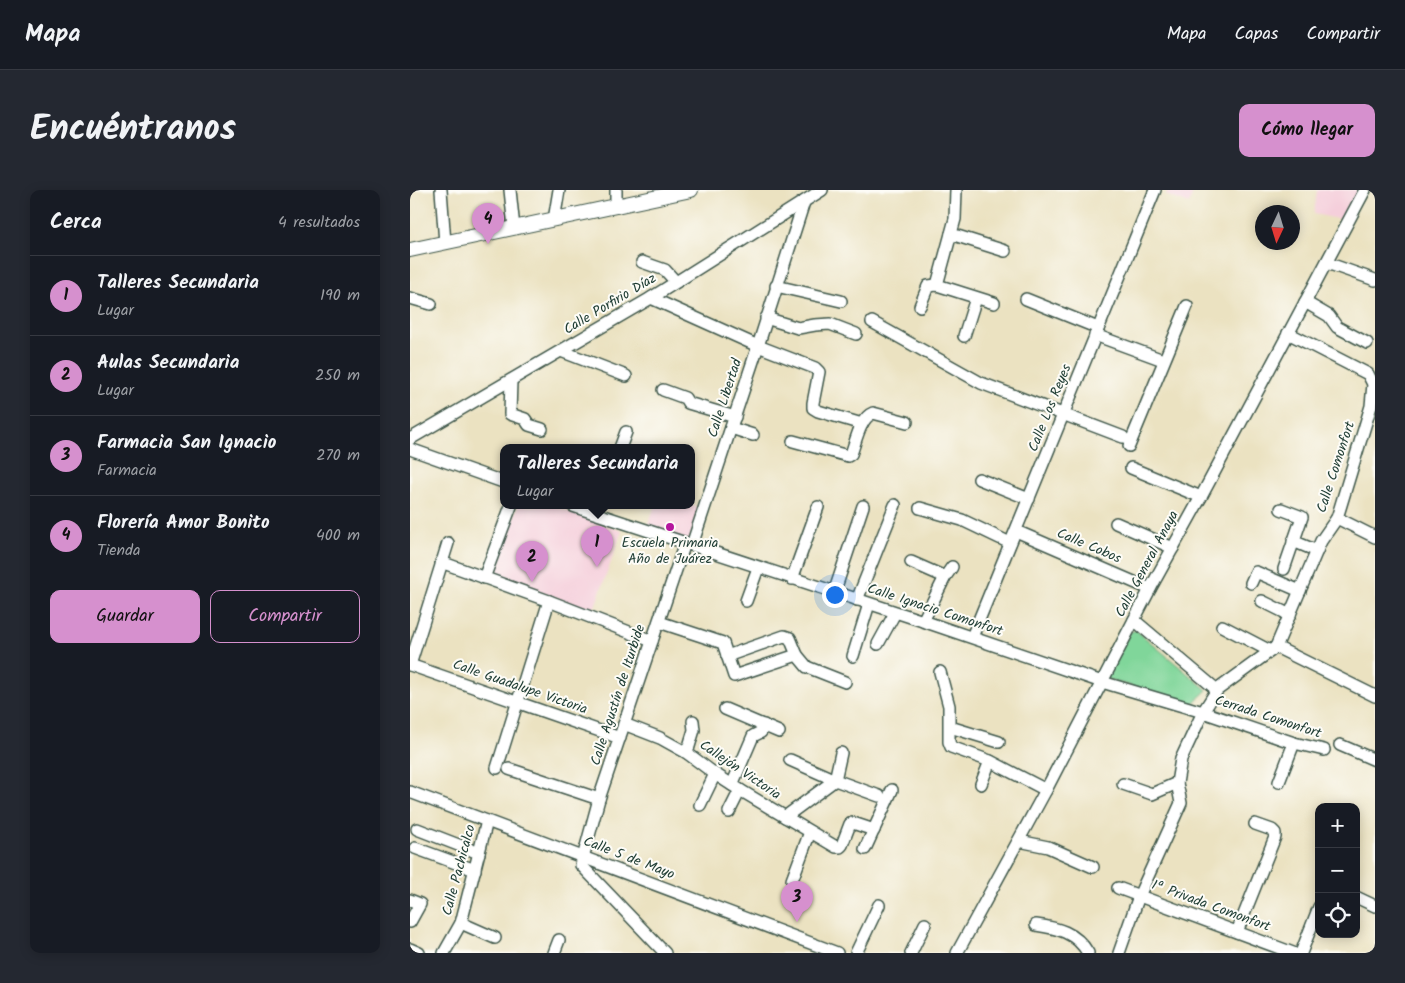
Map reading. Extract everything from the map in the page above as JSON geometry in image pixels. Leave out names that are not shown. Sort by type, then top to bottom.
[{"type":"main road","points":[[410,250],[616,207],[660,194],[691,190]]},
{"type":"street","points":[[441,190],[445,243]]},
{"type":"street","points":[[510,190],[514,228]]},
{"type":"street","points":[[554,220],[559,190]]},
{"type":"street","points":[[616,190],[616,207]]},
{"type":"street","name":"Calle Porfirio Díaz","points":[[410,439],[651,298],[822,190]]},
{"type":"street","points":[[937,285],[955,219],[956,190]]},
{"type":"street","name":"Calle Los Reyes","points":[[972,637],[1155,190]]},
{"type":"street","name":"Calle General Anaya","points":[[958,953],[1046,790],[1150,589],[1365,190]]},
{"type":"street","name":"Calle Libertad","points":[[688,544],[733,422],[804,202]]},
{"type":"street","points":[[951,234],[1004,251]]},
{"type":"street","points":[[642,262],[665,270],[676,282]]},
{"type":"street","points":[[1327,263],[1375,280]]},
{"type":"street","points":[[920,306],[928,286],[937,285],[994,304]]},
{"type":"street","points":[[776,286],[841,301]]},
{"type":"street","points":[[410,298],[431,304]]},
{"type":"street","name":"Calle Libertad","points":[[651,298],[758,346]]},
{"type":"street","points":[[964,336],[976,298]]},
{"type":"street","points":[[1026,299],[1163,360]]},
{"type":"street","points":[[1305,302],[1328,316],[1337,327],[1367,344]]},
{"type":"street","points":[[872,322],[981,383],[1063,414],[1126,442],[1187,306]]},
{"type":"street","points":[[766,318],[798,328],[815,324],[830,324],[856,334]]},
{"type":"street","name":"Calle Comonfort","points":[[1273,649],[1290,615],[1316,551],[1337,518],[1373,406],[1373,384],[1368,374],[1288,333]]},
{"type":"street","points":[[758,346],[815,368],[819,372],[813,408],[862,424]]},
{"type":"street","points":[[561,351],[626,376]]},
{"type":"street","points":[[511,381],[510,414],[525,419],[530,424],[542,429]]},
{"type":"street","points":[[663,390],[685,398],[688,403],[733,422],[753,434]]},
{"type":"street","points":[[793,440],[848,456],[852,454],[862,424],[868,415],[873,413],[907,422]]},
{"type":"street","points":[[622,444],[626,432]]},
{"type":"street","points":[[410,449],[500,481]]},
{"type":"street","points":[[1131,468],[1201,497]]},
{"type":"street","points":[[979,478],[1029,499]]},
{"type":"street","points":[[857,600],[895,505]]},
{"type":"street","points":[[834,592],[863,506]]},
{"type":"street","points":[[792,579],[818,507]]},
{"type":"street","points":[[920,508],[962,520],[1010,543]]},
{"type":"street","points":[[484,578],[510,509]]},
{"type":"street","name":"Calle Ignacio Comonfort","points":[[596,509],[758,568],[972,637],[1102,682],[1203,712]]},
{"type":"street","points":[[1281,509],[1302,517],[1284,569]]},
{"type":"street","points":[[1337,518],[1375,537]]},
{"type":"street","points":[[1116,523],[1173,548]]},
{"type":"street","name":"Calle Cobos","points":[[1016,531],[1150,589]]},
{"type":"street","points":[[1294,541],[1316,551]]},
{"type":"street","points":[[410,665],[448,543]]},
{"type":"street","name":"Calle Agustín de Iturbide","points":[[583,857],[599,799],[658,622],[688,544]]},
{"type":"street","points":[[442,562],[652,641]]},
{"type":"street","points":[[910,562],[949,572],[923,621]]},
{"type":"street","points":[[746,601],[758,568]]},
{"type":"street","points":[[1251,582],[1256,572],[1300,591]]},
{"type":"street","points":[[497,768],[549,601]]},
{"type":"street","points":[[1262,601],[1290,615]]},
{"type":"street","points":[[852,656],[869,604]]},
{"type":"street","points":[[878,644],[895,613]]},
{"type":"street","points":[[1134,620],[1217,690]]},
{"type":"street","points":[[658,622],[723,643],[734,676],[797,655]]},
{"type":"street","points":[[1222,626],[1375,696]]},
{"type":"street","points":[[727,656],[784,636],[790,638],[797,655],[807,667],[845,682]]},
{"type":"street","points":[[1119,953],[1139,896],[1181,803],[1177,784],[1181,758],[1203,712],[1217,690],[1273,649]]},
{"type":"street","name":"Calle Guadalupe Victoria","points":[[410,665],[620,738]]},
{"type":"street","points":[[940,672],[949,706],[949,742],[951,747],[990,761],[1046,790]]},
{"type":"street","points":[[725,709],[779,732]]},
{"type":"street","name":"Cerrada Comonfort","points":[[1203,712],[1294,743],[1324,750]]},
{"type":"street","points":[[687,753],[694,730],[693,721]]},
{"type":"street","name":"Callejón Victoria","points":[[624,724],[660,738],[687,753],[736,788],[836,847],[842,845],[850,824],[853,823],[874,830]]},
{"type":"street","points":[[729,812],[753,736],[761,732],[764,725]]},
{"type":"street","points":[[950,727],[1000,742]]},
{"type":"street","points":[[1279,782],[1294,743]]},
{"type":"street","points":[[1340,745],[1375,760]]},
{"type":"street","points":[[785,817],[835,780],[841,753]]},
{"type":"street","points":[[790,760],[835,780],[879,796]]},
{"type":"street","points":[[981,784],[990,761]]},
{"type":"street","points":[[510,770],[599,799]]},
{"type":"street","points":[[700,805],[715,774]]},
{"type":"street","points":[[1123,784],[1152,794],[1177,784]]},
{"type":"street","points":[[865,849],[892,790]]},
{"type":"street","name":"Calle 5 de Mayo","points":[[410,792],[837,953]]},
{"type":"street","name":"Calle Pachicalco","points":[[444,953],[461,923],[487,821]]},
{"type":"street","points":[[1237,932],[1275,837],[1272,830],[1255,824]]},
{"type":"street","points":[[417,829],[479,853]]},
{"type":"street","points":[[792,880],[810,832]]},
{"type":"street","points":[[1019,841],[1048,847],[1093,866]]},
{"type":"street","points":[[415,848],[474,870]]},
{"type":"street","points":[[583,857],[581,865],[665,953]]},
{"type":"street","name":"1ª Privada Comonfort","points":[[1118,888],[1293,953]]},
{"type":"street","points":[[1360,899],[1375,906]]},
{"type":"street","points":[[410,900],[420,904],[410,922]]},
{"type":"street","points":[[856,953],[879,906]]},
{"type":"street","points":[[1301,953],[1315,917]]},
{"type":"street","points":[[461,923],[495,938]]},
{"type":"street","points":[[911,953],[925,924]]},
{"type":"street","points":[[1036,925],[1059,929],[1074,937],[1088,953]]},
{"type":"street","points":[[554,953],[560,940]]},
{"type":"street","points":[[410,949],[419,953]]},
{"type":"shaded area","points":[[1168,190],[1194,190],[1189,204],[1166,195]]},
{"type":"shaded area","points":[[1317,190],[1359,190],[1343,220],[1314,214]]},
{"type":"shaded area","name":"Escuela Primaria Año de Juárez","points":[[695,506],[700,508],[689,541],[647,527],[654,509],[695,509]]},
{"type":"shaded area","points":[[517,509],[562,509],[622,531],[593,612],[492,575]]},
{"type":"green space","points":[[1136,630],[1207,690],[1191,705],[1105,678],[1130,632]]},
{"type":"place","name":"Florería Amor Bonito","points":[[488,244]]},
{"type":"place","name":"Escuela Primaria Año de Juárez","points":[[670,527]]},
{"type":"place","name":"Talleres Secundaria","points":[[597,567]]},
{"type":"place","name":"Aulas Secundaria","points":[[532,582]]},
{"type":"place","name":"Farmacia San Ignacio","points":[[797,922]]}]
